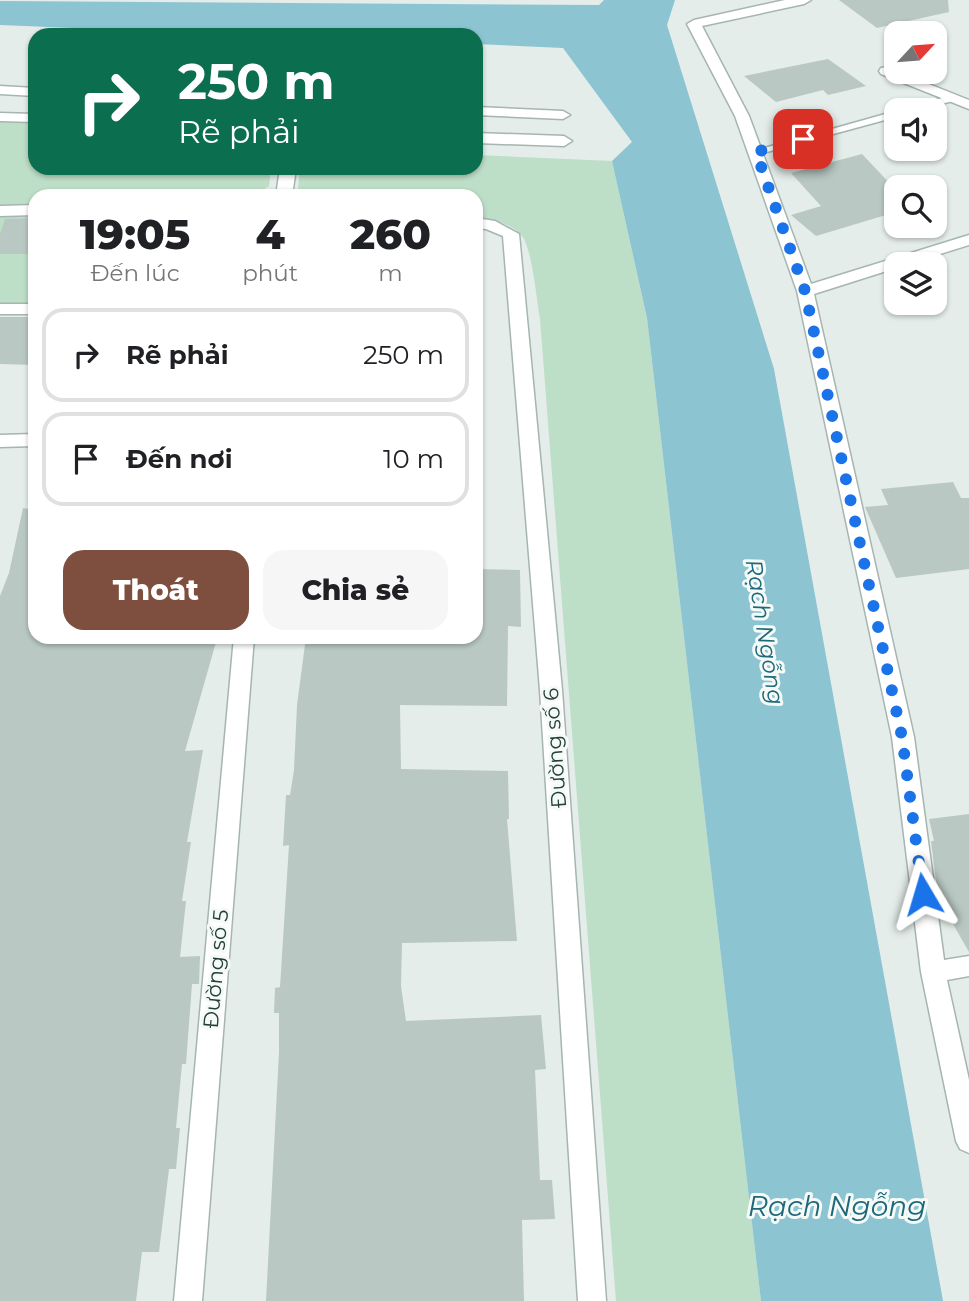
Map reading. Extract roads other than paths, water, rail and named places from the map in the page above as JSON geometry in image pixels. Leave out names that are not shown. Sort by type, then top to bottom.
[{"type":"street","points":[[804,0],[695,24],[742,116],[805,291],[902,737],[933,972],[969,1141]]},
{"type":"street","points":[[918,84],[969,105]]},
{"type":"street","points":[[0,90],[28,92]]},
{"type":"street","points":[[483,111],[562,115]]},
{"type":"street","points":[[0,117],[28,118]]},
{"type":"street","points":[[483,138],[564,141]]},
{"type":"street","points":[[0,211],[28,210]]},
{"type":"street","name":"Đường số 6","points":[[483,224],[511,234],[551,690],[592,1301]]},
{"type":"street","points":[[805,291],[969,240]]},
{"type":"street","points":[[0,309],[28,309]]},
{"type":"street","points":[[0,441],[28,440]]},
{"type":"street","name":"Đường số 5","points":[[188,1301],[243,644]]},
{"type":"street","points":[[933,972],[969,966]]},
{"type":"lane","points":[[947,99],[952,98]]},
{"type":"lane","points":[[756,152],[884,117]]},
{"type":"water","name":"Rạch Ngỗng","points":[[604,0],[675,0],[667,25],[774,369],[943,1301],[761,1301],[647,318],[612,161],[632,142],[563,48],[483,44],[483,28],[74,28],[0,25],[0,1],[599,5]]}]
